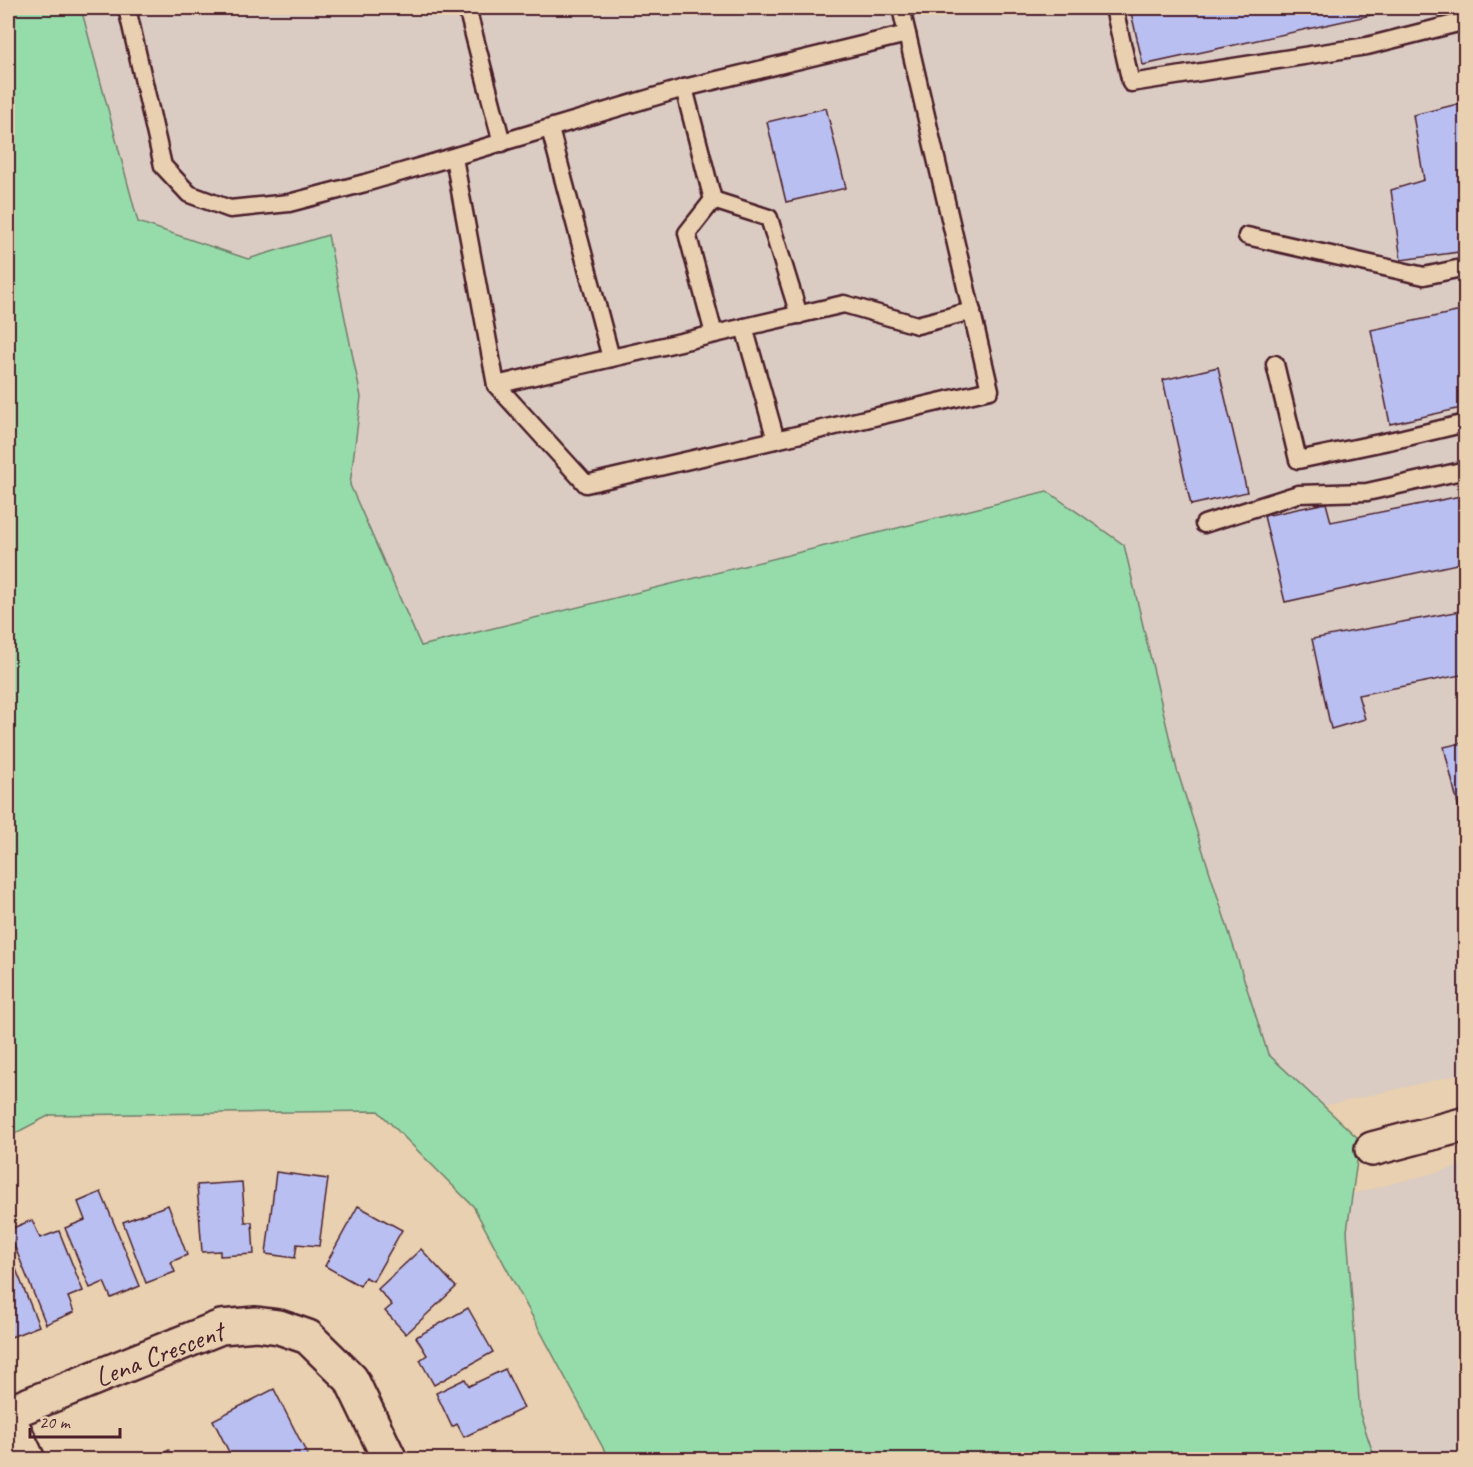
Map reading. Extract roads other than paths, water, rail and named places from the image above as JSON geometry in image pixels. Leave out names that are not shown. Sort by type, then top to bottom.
[{"type":"street","points":[[1372,1149],[1466,1124]]},
{"type":"street","name":"Lena Crescent","points":[[8,1415],[221,1327],[256,1324],[279,1327],[308,1336],[351,1379],[390,1460]]},
{"type":"street","points":[[8,1415],[28,1460]]},
{"type":"lane","points":[[127,8],[163,166],[189,194],[230,209],[289,203],[454,158],[684,88],[907,34]]},
{"type":"lane","points":[[467,8],[502,143]]},
{"type":"lane","points":[[454,158],[496,385],[586,484],[990,390],[901,8]]},
{"type":"lane","points":[[1114,8],[1131,83],[1367,46],[1466,21]]},
{"type":"lane","points":[[684,88],[713,200]]},
{"type":"lane","points":[[550,129],[610,358]]},
{"type":"lane","points":[[713,200],[769,218],[799,315]]},
{"type":"lane","points":[[713,200],[687,233],[714,334]]},
{"type":"lane","points":[[1246,236],[1424,276],[1466,267]]},
{"type":"lane","points":[[496,385],[844,304],[917,325],[972,311]]},
{"type":"lane","points":[[744,327],[776,440]]},
{"type":"lane","points":[[1275,364],[1298,460],[1466,423]]},
{"type":"lane","points":[[1204,524],[1298,494],[1367,492],[1466,470]]}]
